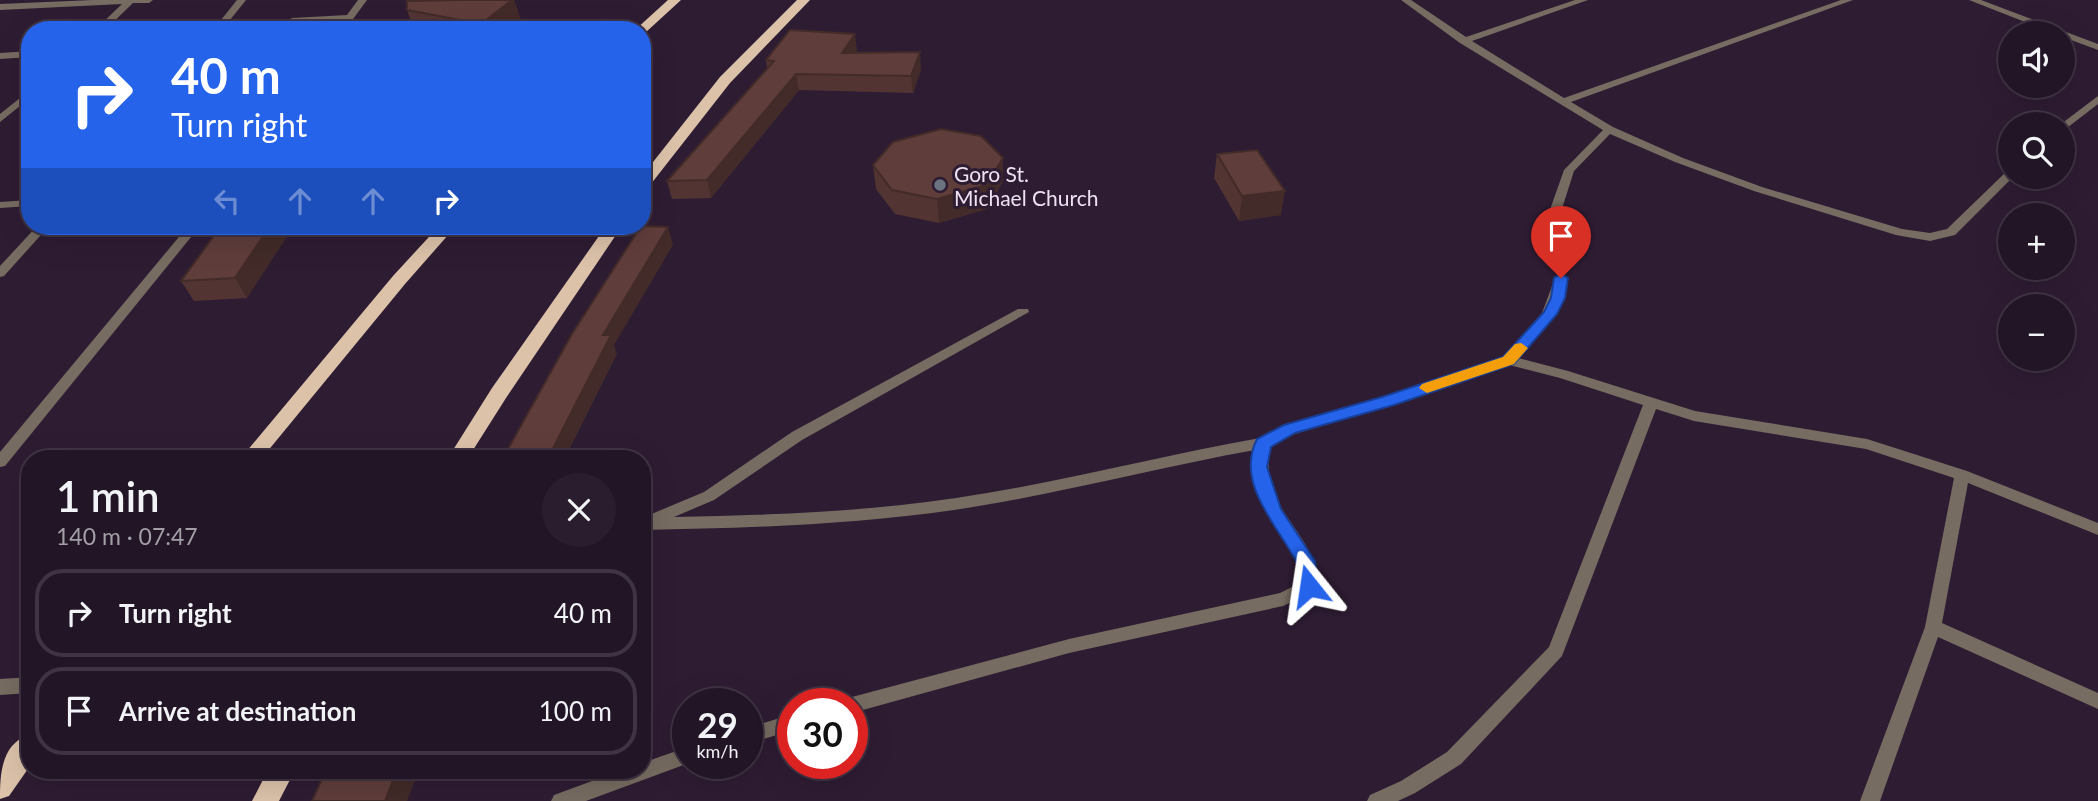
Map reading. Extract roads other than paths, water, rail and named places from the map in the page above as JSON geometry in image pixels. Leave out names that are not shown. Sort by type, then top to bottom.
[{"type":"highway","points":[[651,21],[675,0]]},
{"type":"highway","points":[[651,175],[725,80],[804,0]]},
{"type":"highway","points":[[257,450],[440,235]]},
{"type":"highway","points":[[463,450],[608,235]]},
{"type":"highway","points":[[0,787],[21,758]]},
{"type":"highway","points":[[265,801],[277,779]]},
{"type":"street","points":[[0,7],[55,2],[149,0]]},
{"type":"street","points":[[224,21],[242,0]]},
{"type":"street","points":[[346,21],[363,0]]},
{"type":"street","points":[[1405,0],[1463,41],[1609,129],[1679,160],[1758,188],[1900,232],[1930,237],[1951,232],[1998,186]]},
{"type":"street","points":[[1463,41],[1584,0]]},
{"type":"street","points":[[1563,102],[1849,0]]},
{"type":"street","points":[[1973,0],[2028,21]]},
{"type":"street","points":[[109,21],[130,1]]},
{"type":"street","points":[[306,21],[348,18]]},
{"type":"street","points":[[2075,39],[2098,47]]},
{"type":"street","points":[[0,55],[21,54]]},
{"type":"street","points":[[2075,118],[2098,99]]},
{"type":"street","points":[[0,119],[21,101]]},
{"type":"street","points":[[1542,238],[1553,218],[1569,170],[1609,129]]},
{"type":"street","points":[[0,205],[21,204]]},
{"type":"street","points":[[0,273],[35,235]]},
{"type":"street","points":[[0,462],[187,235]]},
{"type":"street","points":[[651,524],[779,521],[914,510],[1073,483],[1189,455],[1263,443],[1290,429],[1388,401],[1508,360],[1550,314],[1558,298],[1561,278]]},
{"type":"street","points":[[651,520],[709,496],[797,436],[1023,312]]},
{"type":"street","points":[[1508,360],[1563,374],[1694,416],[1867,444],[1962,475],[2098,529]]},
{"type":"street","points":[[1377,801],[1408,787],[1454,758],[1556,651],[1651,402]]},
{"type":"street","points":[[868,701],[1069,646],[1283,599],[1309,586],[1306,561],[1273,511],[1258,467],[1263,443]]},
{"type":"street","points":[[1870,801],[1933,627],[1962,475]]},
{"type":"street","points":[[1933,627],[2098,701]]},
{"type":"street","points":[[0,687],[21,686]]},
{"type":"street","points":[[651,768],[672,761]]},
{"type":"street","points":[[561,801],[622,779]]},
{"type":"place","name":"Goro St. Michael Church","points":[[940,185]]}]
